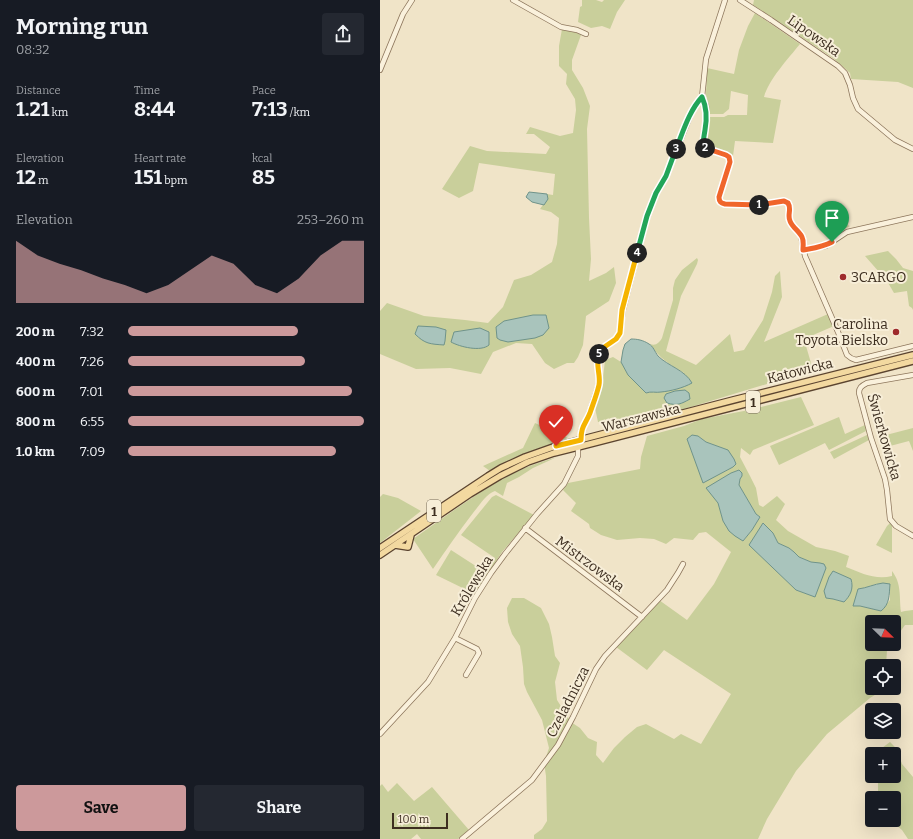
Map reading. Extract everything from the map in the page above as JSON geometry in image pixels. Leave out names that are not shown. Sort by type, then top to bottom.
[{"type":"main road","name":"Katowicka","points":[[693,410],[913,355]]},
{"type":"main road","name":"Katowicka","points":[[699,416],[913,361]]},
{"type":"main road","name":"Warszawska","points":[[380,548],[467,489],[501,468],[536,452],[693,410]]},
{"type":"main road","name":"Warszawska","points":[[380,555],[475,491],[528,462],[578,447],[699,416]]},
{"type":"main road","points":[[395,545],[408,547],[411,534]]},
{"type":"street","points":[[380,70],[403,14],[412,0]]},
{"type":"street","points":[[512,0],[561,27],[586,34]]},
{"type":"street","points":[[725,0],[706,59],[702,97],[706,105],[707,116],[703,147],[726,155],[729,157],[730,162],[719,200],[721,203],[725,204],[741,205],[757,205],[784,201],[788,203],[790,208],[790,222],[802,236],[805,256],[847,355],[850,358],[856,360],[913,346]]},
{"type":"street","name":"Lipowska","points":[[740,0],[838,66],[845,73],[858,109],[895,140],[913,149]]},
{"type":"street","points":[[581,440],[581,431],[589,414],[600,378],[597,362],[598,356],[600,350],[616,339],[620,333],[622,310],[647,216],[656,193],[666,176],[691,114],[702,97]]},
{"type":"street","points":[[803,250],[826,246],[847,232],[913,217]]},
{"type":"street","name":"Świerkowicka","points":[[913,376],[866,384],[861,386],[859,393],[870,438],[888,490],[890,519],[896,526],[913,536]]},
{"type":"street","name":"Królewska","points":[[380,734],[428,682],[455,638],[479,592],[505,554],[525,528],[564,484],[578,456],[578,447]]},
{"type":"street","name":"Mistrzowska","points":[[525,528],[642,617]]},
{"type":"street","name":"Czeladnicza","points":[[462,839],[532,780],[558,745],[596,669],[605,656],[672,583],[682,564]]},
{"type":"street","points":[[455,638],[479,653],[466,675]]},
{"type":"green space","points":[[582,0],[596,0],[602,2],[604,0],[625,0],[617,12],[610,29],[602,26],[591,28],[578,22]]},
{"type":"green space","points":[[754,0],[913,0],[913,88],[898,82],[851,79],[850,73],[833,58],[753,5]]},
{"type":"green space","points":[[755,13],[800,44],[774,76],[766,90],[764,97],[781,100],[773,143],[735,141],[733,156],[708,148],[705,145],[709,117],[747,115],[748,95],[731,91],[729,109],[723,114],[710,114],[706,95],[707,68],[734,74],[739,50],[748,26]]},
{"type":"green space","points":[[562,29],[581,35],[572,60],[572,70],[583,88],[590,106],[587,129],[591,259],[589,281],[606,273],[614,267],[616,283],[609,301],[586,316],[583,345],[578,357],[574,363],[567,363],[554,369],[545,363],[532,344],[516,343],[493,352],[481,374],[450,368],[416,369],[380,354],[380,311],[387,303],[424,316],[488,323],[503,307],[514,280],[531,275],[552,262],[557,244],[559,218],[551,212],[540,209],[547,199],[547,194],[553,195],[555,174],[479,163],[473,191],[459,198],[442,189],[470,146],[487,151],[546,154],[550,147],[534,134],[526,134],[530,127],[560,136],[573,133],[576,110],[575,99],[566,84],[567,74],[559,66],[559,46]]},
{"type":"green space","points":[[832,219],[850,226],[841,231],[829,228],[826,222]]},
{"type":"green space","points":[[888,251],[903,268],[913,271],[913,310],[909,306],[907,291],[894,293],[887,281],[865,256]]},
{"type":"green space","points":[[697,258],[697,264],[681,296],[666,351],[696,365],[730,334],[734,352],[744,350],[763,320],[772,292],[775,276],[780,271],[782,297],[764,342],[828,314],[834,326],[804,339],[813,370],[661,416],[653,414],[611,422],[598,422],[595,408],[596,395],[603,378],[605,360],[613,357],[621,362],[628,375],[646,393],[650,391],[661,392],[684,373],[665,361],[650,344],[657,344],[662,338],[673,300],[675,280],[682,270]]},
{"type":"green space","points":[[801,397],[814,425],[753,450],[750,455],[741,448],[740,457],[756,488],[759,505],[763,507],[777,496],[785,504],[776,520],[788,531],[816,547],[849,556],[846,567],[857,572],[880,577],[892,576],[892,571],[899,586],[901,612],[913,610],[913,625],[905,625],[901,631],[901,615],[865,615],[865,651],[887,651],[886,659],[865,659],[865,695],[875,695],[827,734],[796,771],[767,819],[758,839],[534,839],[534,835],[542,829],[547,821],[546,776],[544,763],[549,748],[542,720],[524,684],[520,646],[512,634],[508,622],[507,608],[512,598],[524,598],[541,608],[549,624],[555,656],[560,663],[555,682],[557,700],[571,722],[580,728],[588,738],[597,742],[596,755],[603,763],[614,748],[625,737],[637,727],[646,724],[674,739],[681,734],[701,744],[731,694],[664,650],[647,670],[616,647],[659,600],[687,620],[714,584],[731,552],[706,532],[699,533],[693,540],[674,538],[666,544],[654,539],[640,538],[617,540],[601,535],[590,528],[589,524],[571,511],[576,503],[563,490],[568,483],[640,469],[641,457],[647,436],[684,426],[702,419],[749,410]],"holes":[[[698,436],[706,442],[725,449],[736,464],[724,472],[693,455],[691,449]],[[739,470],[739,485],[756,514],[760,517],[744,540],[723,521],[718,502],[707,488],[731,473]],[[763,523],[773,533],[778,543],[789,548],[799,557],[811,562],[815,597],[796,590],[753,548]],[[833,571],[851,580],[844,602],[833,599]],[[876,584],[890,584],[890,600],[881,611],[860,606],[853,606],[865,588]]]},
{"type":"green space","points":[[839,417],[845,434],[865,425],[866,431],[829,450],[825,443],[779,465],[770,446]]},
{"type":"green space","points":[[535,423],[568,438],[524,454],[490,471],[483,466],[523,448]]},
{"type":"green space","points":[[913,428],[913,451],[909,441],[890,446],[886,435]]},
{"type":"green space","points":[[867,435],[869,440],[834,459],[830,452]]},
{"type":"green space","points":[[557,457],[533,468],[507,483],[503,496],[495,491],[483,500],[433,569],[413,539],[498,481],[522,469]]},
{"type":"green space","points":[[383,494],[398,498],[421,511],[380,543],[380,497]]},
{"type":"green space","points":[[496,495],[534,515],[502,552],[475,594],[436,575],[451,550],[485,572],[495,558],[461,535],[492,497]]},
{"type":"green space","points":[[890,523],[892,524],[892,553],[876,545]]},
{"type":"green space","points":[[890,742],[895,747],[883,747]]},
{"type":"green space","points":[[901,761],[913,777],[913,839],[908,839],[898,827],[901,827],[901,791],[878,791],[878,783],[901,783]]},
{"type":"green space","points":[[397,783],[414,801],[432,787],[469,830],[458,839],[421,839],[417,834],[411,839],[380,839],[380,786],[382,784],[388,792]]},
{"type":"water","points":[[529,192],[547,194],[548,199],[544,205],[532,202],[526,197]]},
{"type":"water","points":[[533,315],[546,315],[549,328],[543,335],[535,338],[508,342],[497,338],[496,327],[504,321]]},
{"type":"water","points":[[418,326],[436,327],[446,330],[444,345],[431,344],[422,340],[415,334]]},
{"type":"water","points":[[480,328],[489,332],[489,345],[485,347],[470,348],[451,342],[454,332]]},
{"type":"water","points":[[631,339],[642,341],[650,345],[658,356],[681,371],[692,383],[673,390],[646,393],[628,375],[621,362],[625,344]]},
{"type":"water","points":[[685,390],[689,393],[690,399],[681,403],[667,403],[664,398],[666,394]]},
{"type":"water","points":[[692,435],[698,436],[706,442],[728,450],[736,464],[703,483],[687,439]]},
{"type":"water","points":[[739,470],[742,473],[742,476],[739,485],[756,514],[760,517],[743,541],[729,531],[723,521],[718,503],[706,488]]},
{"type":"water","points":[[763,523],[773,533],[778,543],[789,548],[799,557],[811,562],[824,564],[826,568],[815,597],[796,590],[749,545]]},
{"type":"water","points":[[833,571],[851,579],[851,592],[844,602],[826,598],[824,591]]},
{"type":"water","points":[[883,583],[890,584],[888,602],[881,611],[860,606],[853,606],[858,589]]},
{"type":"place","name":"3CARGO","points":[[843,277]]},
{"type":"place","name":"Carolina Toyota Bielsko","points":[[896,332]]},
{"type":"route","points":[[556,446],[581,440],[581,431],[593,404],[600,378],[597,362],[598,356],[600,350],[616,339],[620,333],[622,310],[647,216],[656,193],[666,176],[687,122],[698,101],[702,97],[706,105],[707,116],[703,147],[726,155],[729,157],[730,162],[719,197],[721,203],[757,205],[784,201],[790,205],[790,222],[802,236],[803,250],[826,246],[832,242]]}]
